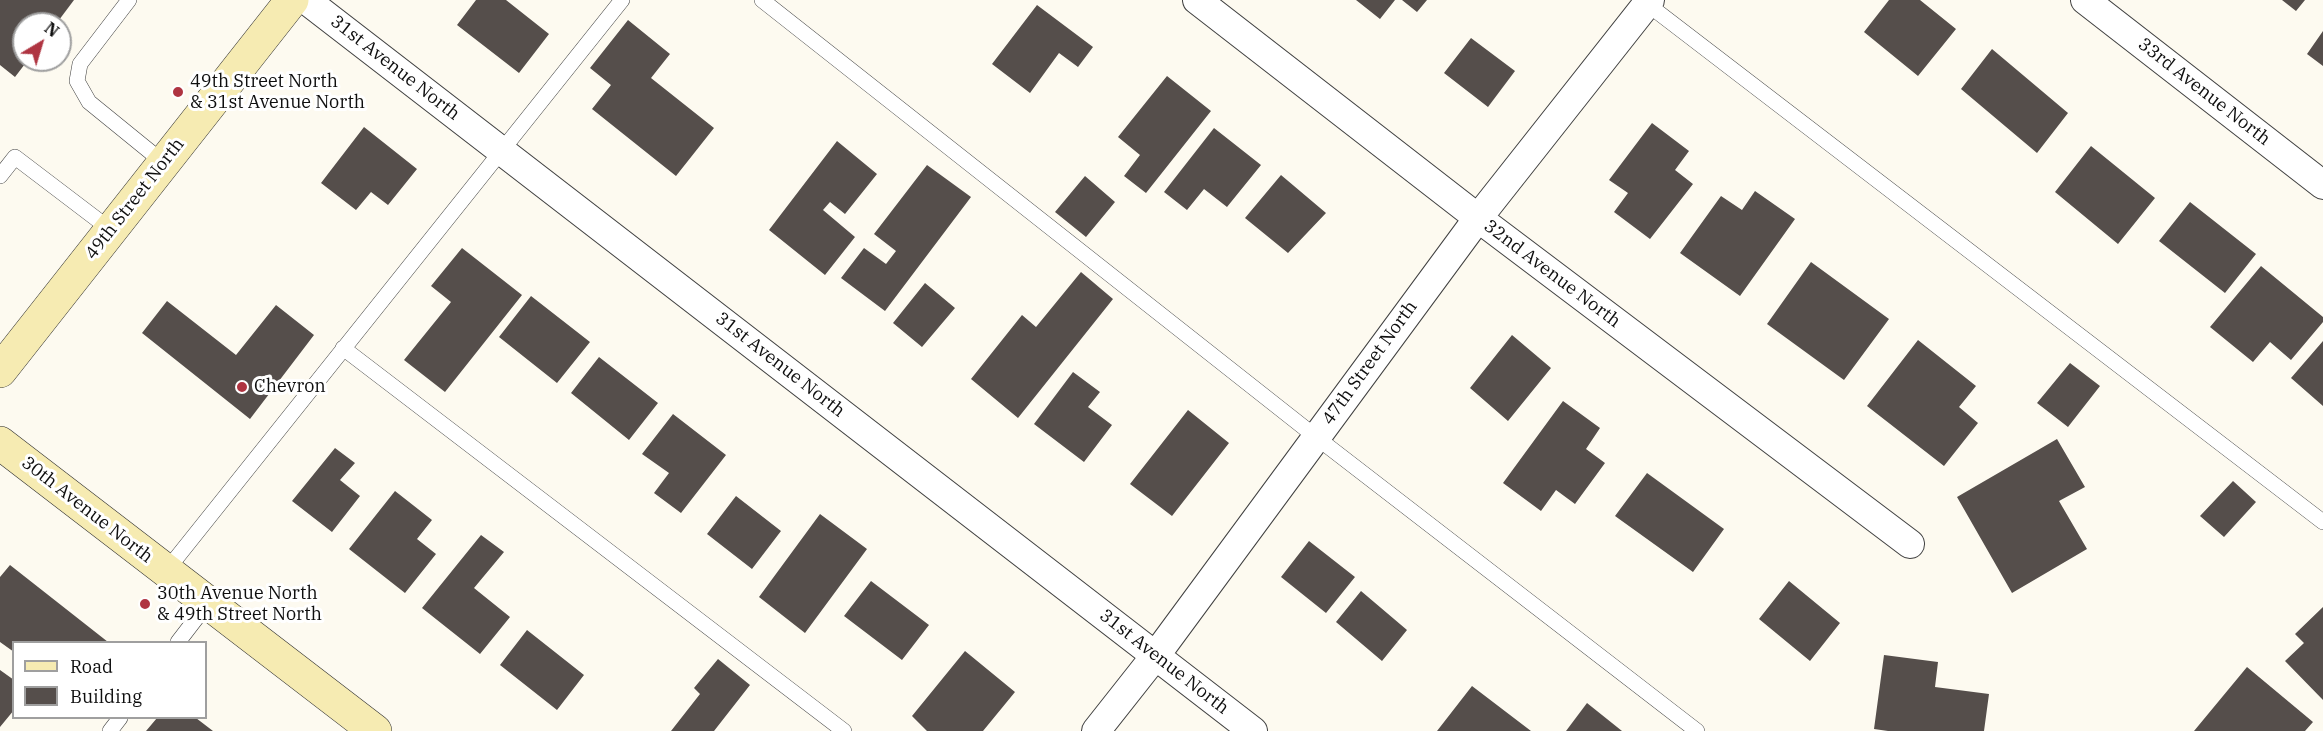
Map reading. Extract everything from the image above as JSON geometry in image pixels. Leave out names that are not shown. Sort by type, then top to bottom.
[{"type":"main road","name":"49th Street North","points":[[0,370],[292,0]]},
{"type":"main road","name":"30th Avenue North","points":[[0,443],[375,731]]},
{"type":"street","name":"31st Avenue North","points":[[306,0],[1253,731]]},
{"type":"street","name":"32nd Avenue North","points":[[1197,0],[1478,218],[1910,544]]},
{"type":"street","name":"33rd Avenue North","points":[[2085,0],[2323,185]]},
{"type":"street","name":"47th Street North","points":[[1096,731],[1156,655],[1478,218],[1646,1]]},
{"type":"lane","points":[[129,0],[80,64],[77,81],[89,102],[164,163]]},
{"type":"lane","points":[[166,571],[622,0]]},
{"type":"lane","points":[[762,0],[1316,437],[1697,731]]},
{"type":"lane","points":[[1646,1],[2323,522]]},
{"type":"lane","points":[[0,176],[15,157],[111,230]]},
{"type":"lane","points":[[343,348],[844,731]]},
{"type":"lane","points":[[179,641],[208,603]]},
{"type":"building","points":[[0,0],[74,0],[65,12],[12,12],[12,72],[19,72],[15,77],[0,65]]},
{"type":"building","points":[[476,0],[506,0],[549,34],[519,73],[457,25]]},
{"type":"building","points":[[1356,0],[1395,0],[1380,19]]},
{"type":"building","points":[[1402,0],[1427,0],[1417,12]]},
{"type":"building","points":[[1889,0],[1920,0],[1956,29],[1918,76],[1864,32]]},
{"type":"building","points":[[2282,0],[2305,0],[2296,11]]},
{"type":"building","points":[[1037,5],[1093,47],[1078,67],[1059,53],[1030,93],[992,64]]},
{"type":"building","points":[[628,20],[670,54],[651,78],[714,128],[676,176],[592,109],[611,85],[590,68]]},
{"type":"building","points":[[2323,31],[2323,66],[2307,54]]},
{"type":"building","points":[[1471,38],[1515,71],[1488,107],[1444,73]]},
{"type":"building","points":[[1992,49],[2068,113],[2037,153],[1961,89]]},
{"type":"building","points":[[1167,76],[1211,111],[1146,193],[1124,176],[1140,155],[1118,137]]},
{"type":"building","points":[[1652,123],[1689,151],[1675,170],[1693,184],[1650,239],[1614,212],[1628,193],[1609,180]]},
{"type":"building","points":[[364,127],[417,169],[388,205],[371,192],[356,210],[321,183]]},
{"type":"building","points":[[1214,128],[1261,165],[1227,207],[1204,189],[1187,210],[1164,192]]},
{"type":"building","points":[[837,141],[877,174],[845,214],[830,202],[823,210],[855,237],[825,275],[769,230]]},
{"type":"building","points":[[2091,146],[2155,198],[2118,244],[2055,192]]},
{"type":"building","points":[[927,165],[971,197],[885,311],[841,278],[864,248],[886,264],[896,251],[874,234]]},
{"type":"building","points":[[1281,175],[1326,213],[1288,253],[1245,218]]},
{"type":"building","points":[[1085,176],[1115,202],[1086,237],[1055,212]]},
{"type":"building","points":[[1755,191],[1795,219],[1740,296],[1680,253],[1721,196],[1742,210]]},
{"type":"building","points":[[2190,202],[2256,254],[2225,293],[2159,241]]},
{"type":"building","points":[[462,248],[522,295],[445,392],[404,360],[451,302],[431,286]]},
{"type":"building","points":[[1811,262],[1889,319],[1844,380],[1767,324]]},
{"type":"building","points":[[2261,266],[2323,317],[2323,322],[2291,360],[2270,342],[2253,362],[2210,327]]},
{"type":"building","points":[[1081,272],[1113,299],[1018,418],[971,379],[1022,315],[1036,327]]},
{"type":"building","points":[[925,283],[955,308],[922,347],[893,323]]},
{"type":"building","points":[[531,296],[590,342],[557,383],[499,337]]},
{"type":"building","name":"Chevron","points":[[167,301],[236,355],[276,305],[314,335],[250,419],[142,333]]},
{"type":"building","points":[[1512,335],[1551,368],[1508,421],[1470,388]]},
{"type":"building","points":[[1918,340],[1976,386],[1959,407],[1978,423],[1944,466],[1867,406]]},
{"type":"building","points":[[2323,341],[2323,406],[2291,378]]},
{"type":"building","points":[[599,357],[658,403],[629,440],[571,393]]},
{"type":"building","points":[[2070,363],[2100,386],[2068,427],[2037,403]]},
{"type":"building","points":[[1073,372],[1100,392],[1088,407],[1112,425],[1084,462],[1034,424]]},
{"type":"building","points":[[1563,401],[1600,428],[1586,449],[1605,463],[1575,504],[1556,490],[1541,511],[1503,483]]},
{"type":"building","points":[[1188,410],[1229,443],[1172,516],[1130,484]]},
{"type":"building","points":[[673,414],[726,455],[681,513],[654,493],[669,473],[642,454]]},
{"type":"building","points":[[2057,439],[2085,487],[2059,501],[2087,549],[2012,593],[1957,497]]},
{"type":"building","points":[[335,448],[355,463],[340,480],[360,496],[332,532],[292,501]]},
{"type":"building","points":[[1647,473],[1724,529],[1693,572],[1615,516]]},
{"type":"building","points":[[2233,481],[2256,502],[2224,537],[2200,516]]},
{"type":"building","points":[[395,491],[432,520],[417,539],[436,554],[405,593],[349,549]]},
{"type":"building","points":[[736,496],[781,531],[752,569],[707,534]]},
{"type":"building","points":[[820,514],[867,549],[805,633],[759,597]]},
{"type":"building","points":[[481,535],[504,552],[474,588],[510,617],[480,654],[422,608]]},
{"type":"building","points":[[1309,541],[1355,577],[1326,613],[1281,577]]},
{"type":"building","points":[[10,565],[107,641],[12,641],[12,651],[0,642],[0,577]]},
{"type":"building","points":[[871,581],[929,625],[902,660],[844,616]]},
{"type":"building","points":[[1789,581],[1840,623],[1810,661],[1759,619]]},
{"type":"building","points":[[1361,591],[1407,630],[1382,661],[1336,622]]},
{"type":"building","points":[[2323,607],[2323,700],[2285,661],[2304,643],[2295,634]]},
{"type":"building","points":[[527,630],[584,675],[557,710],[500,665]]},
{"type":"building","points":[[965,651],[1015,692],[983,731],[927,731],[912,716]]},
{"type":"building","points":[[1884,655],[1938,662],[1935,687],[1989,694],[1984,731],[1874,729]]},
{"type":"building","points":[[718,659],[750,685],[714,731],[671,731],[700,694],[694,688]]},
{"type":"building","points":[[2247,667],[2313,722],[2305,731],[2194,731]]},
{"type":"building","points":[[0,670],[12,679],[12,712],[0,727]]},
{"type":"building","points":[[1472,686],[1531,731],[1437,731]]},
{"type":"building","points":[[1587,703],[1622,731],[1566,731]]},
{"type":"building","points":[[156,719],[197,719],[213,731],[146,731]]},
{"type":"place","name":"49th Street North & 31st Avenue North","points":[[178,92]]},
{"type":"place","name":"Chevron","points":[[242,387]]},
{"type":"place","name":"30th Avenue North & 49th Street North","points":[[145,604]]}]
